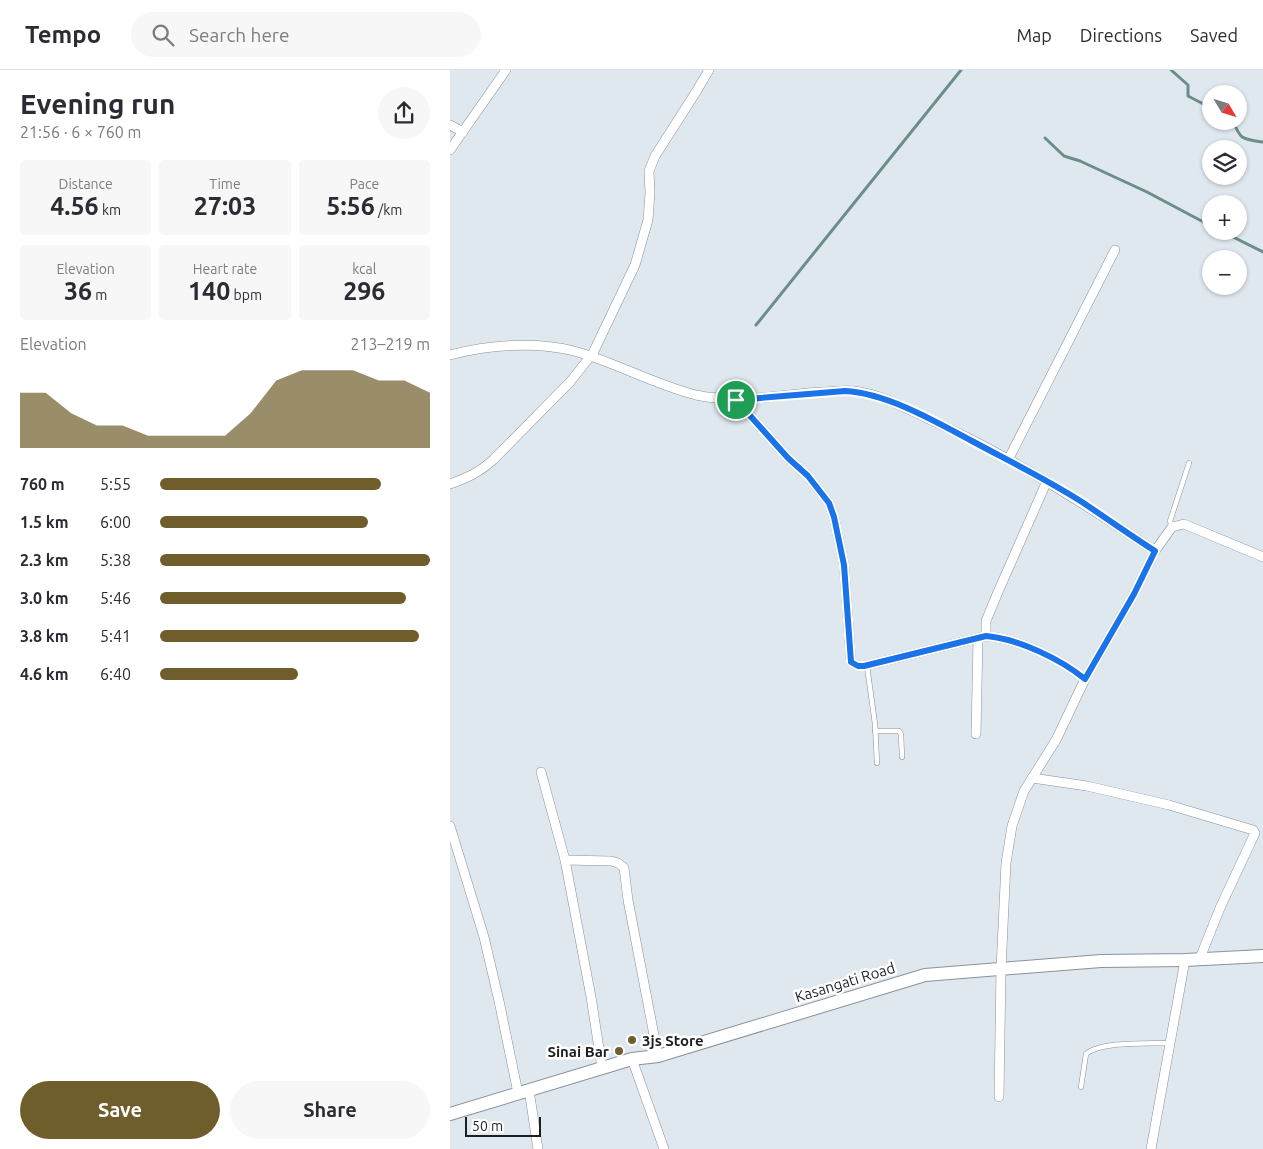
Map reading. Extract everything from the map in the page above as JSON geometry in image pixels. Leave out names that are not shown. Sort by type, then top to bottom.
[{"type":"street","points":[[450,150],[506,70]]},
{"type":"street","points":[[450,484],[474,474],[494,460],[570,382],[591,357],[635,265],[648,220],[650,171],[655,156],[708,70]]},
{"type":"street","points":[[450,125],[463,132]]},
{"type":"street","points":[[1008,460],[1115,250]]},
{"type":"street","points":[[450,355],[468,350],[529,346],[575,351],[696,395],[736,400],[787,394],[856,391],[888,400],[946,427],[1008,460],[1081,502],[1155,551]]},
{"type":"street","points":[[736,400],[788,458],[808,476],[829,503],[834,517],[844,565],[850,658],[854,665],[867,666],[982,637],[999,637],[1060,661],[1085,679]]},
{"type":"street","points":[[976,734],[982,637],[986,621],[1046,481]]},
{"type":"street","points":[[999,1097],[1001,969],[1006,863],[1012,826],[1024,791],[1056,740],[1085,679],[1134,594],[1155,551],[1172,527],[1184,524],[1263,557]]},
{"type":"street","points":[[541,772],[565,860],[591,997],[602,1068]]},
{"type":"street","points":[[1032,778],[1096,788],[1253,830],[1255,833],[1249,848],[1220,908],[1200,958]]},
{"type":"street","points":[[450,826],[484,937],[538,1149]]},
{"type":"street","points":[[565,860],[612,861],[624,868],[628,900],[658,1056]]},
{"type":"street","name":"Kasangati Road","points":[[450,1114],[632,1059],[658,1056],[925,975],[1101,960],[1185,960],[1263,956]]},
{"type":"street","points":[[1151,1149],[1185,960]]},
{"type":"street","points":[[632,1059],[664,1149]]},
{"type":"lane","points":[[1172,527],[1170,521],[1189,463]]},
{"type":"lane","points":[[867,666],[877,763]]},
{"type":"lane","points":[[875,731],[899,731],[902,734],[902,757]]},
{"type":"lane","points":[[1081,1088],[1086,1054],[1091,1050],[1103,1046],[1169,1043]]},
{"type":"waterway","points":[[756,325],[961,70]]},
{"type":"waterway","points":[[1171,70],[1188,85],[1188,96],[1202,103]]},
{"type":"waterway","points":[[1237,130],[1244,138],[1263,142]]},
{"type":"waterway","points":[[1045,138],[1064,156],[1080,161],[1147,192],[1202,221]]},
{"type":"waterway","points":[[1239,240],[1263,252]]},
{"type":"place","name":"3js Store","points":[[632,1040]]},
{"type":"place","name":"Sinai Bar","points":[[619,1051]]},
{"type":"route","points":[[856,391],[888,400],[946,427],[1046,481],[1155,551],[1134,594],[1085,679],[1060,661],[999,637],[986,636],[864,666],[854,665],[850,658],[844,565],[834,517],[829,503],[808,476],[788,458],[736,400],[787,394],[856,391]]}]
